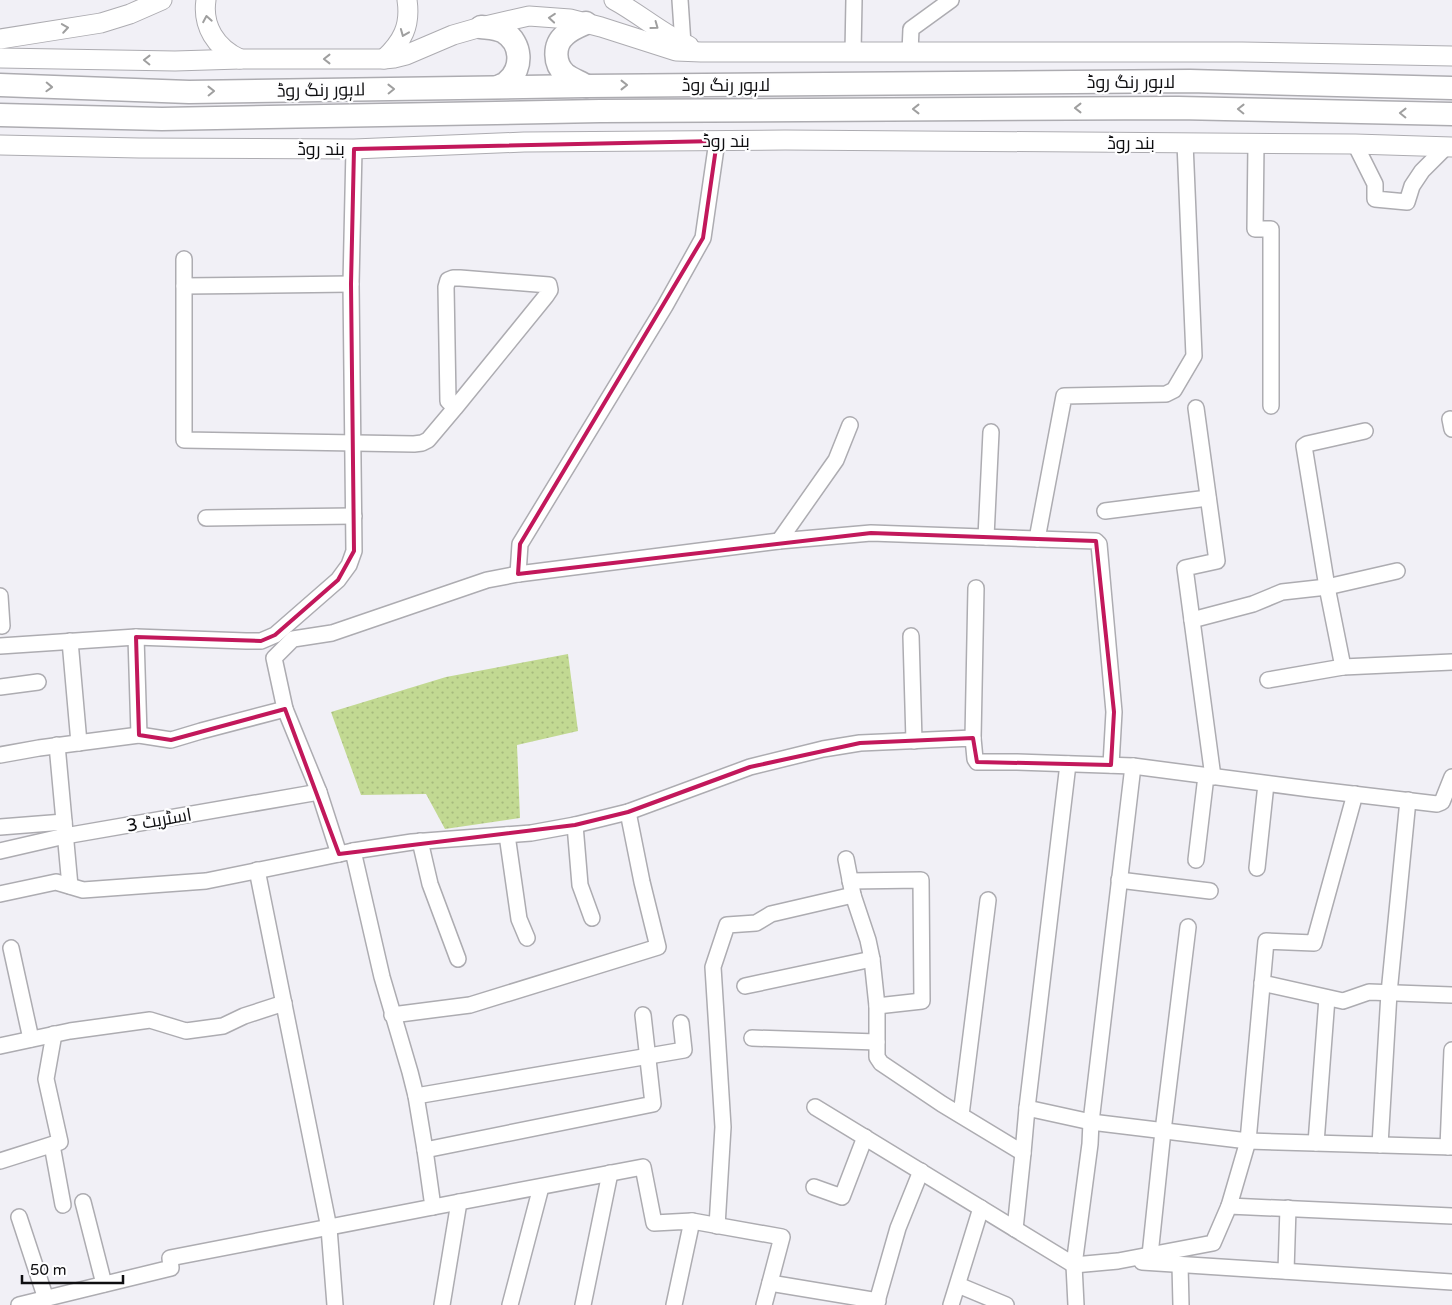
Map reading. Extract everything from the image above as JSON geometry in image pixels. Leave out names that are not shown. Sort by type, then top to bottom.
[{"type":"highway","points":[[586,23],[563,36],[558,43],[556,52],[560,68],[566,74],[586,86]]},
{"type":"highway","points":[[481,26],[496,28],[506,33],[514,41],[518,52],[519,63],[515,73],[508,82],[498,87]]},
{"type":"highway","name":"لاہور رنگ روڈ","points":[[0,85],[189,92],[586,86],[1190,81],[1452,88]]},
{"type":"highway","name":"لاہور رنگ روڈ","points":[[0,115],[162,120],[600,111],[1169,108],[1452,114]]},
{"type":"main road","points":[[0,39],[101,23],[130,14],[162,0]]},
{"type":"main road","points":[[206,0],[208,28],[221,47],[229,54],[240,59]]},
{"type":"main road","points":[[384,59],[395,49],[402,37],[407,24],[407,0]]},
{"type":"main road","points":[[614,0],[683,44],[702,52]]},
{"type":"main road","points":[[0,58],[175,61],[384,59],[406,55],[445,38],[481,26],[528,16],[570,19],[676,51],[1242,52],[1452,56]]},
{"type":"main road","name":"بند روڈ","points":[[0,145],[139,148],[354,148],[524,142],[785,140],[1355,144],[1449,147]]},
{"type":"street","points":[[680,0],[683,44]]},
{"type":"street","points":[[853,52],[854,0]]},
{"type":"street","points":[[910,52],[912,29],[952,0]]},
{"type":"street","points":[[518,574],[520,544],[660,314],[703,238],[717,141]]},
{"type":"street","points":[[1037,539],[1064,396],[1166,394],[1174,390],[1194,356],[1185,143]]},
{"type":"street","points":[[1256,144],[1255,229],[1272,229],[1271,406]]},
{"type":"street","points":[[1355,144],[1374,184],[1375,199],[1408,202],[1412,186],[1422,171],[1449,147]]},
{"type":"street","points":[[0,646],[136,637],[261,641],[274,635],[338,580],[348,565],[354,551],[351,284],[354,148]]},
{"type":"street","points":[[184,259],[184,440],[353,444],[422,443],[428,440],[455,408],[546,296],[550,290],[549,285],[460,278],[448,280],[446,287],[448,401],[455,408]]},
{"type":"street","points":[[184,286],[351,284]]},
{"type":"street","points":[[1196,408],[1216,561],[1185,568],[1210,776],[1196,860]]},
{"type":"street","points":[[778,541],[836,460],[850,425]]},
{"type":"street","points":[[1343,667],[1327,587],[1304,446],[1365,431]]},
{"type":"street","points":[[986,537],[991,432]]},
{"type":"street","points":[[1105,511],[1208,498]]},
{"type":"street","points":[[206,518],[354,516]]},
{"type":"street","points":[[433,1207],[426,1150],[416,1096],[346,853],[285,709],[274,658],[293,639],[332,633],[487,580],[518,574],[778,541],[871,532],[1096,541],[1099,544],[1114,712],[1111,765]]},
{"type":"street","points":[[1192,620],[1254,604],[1282,592],[1327,587],[1396,571]]},
{"type":"street","points":[[976,588],[973,738],[975,759],[978,762],[1133,766],[1266,784],[1440,804],[1452,777]]},
{"type":"street","points":[[0,596],[2,626]]},
{"type":"street","points":[[911,636],[914,741]]},
{"type":"street","points":[[136,637],[139,735]]},
{"type":"street","points":[[70,641],[79,743]]},
{"type":"street","points":[[1268,680],[1343,667],[1452,662]]},
{"type":"street","points":[[0,687],[38,682]]},
{"type":"street","points":[[0,755],[57,745],[139,735],[171,740],[201,730],[285,709]]},
{"type":"street","points":[[0,894],[56,882],[83,890],[206,881],[346,853],[420,841],[531,833],[628,812],[750,766],[823,749],[860,743],[973,738]]},
{"type":"street","points":[[57,745],[70,886]]},
{"type":"street","points":[[1015,1229],[1027,1108],[1068,764]]},
{"type":"street","points":[[1076,1305],[1074,1265],[1090,1144],[1133,766]]},
{"type":"street","points":[[1258,868],[1266,784]]},
{"type":"street","name":"اسٹریٹ 3","points":[[0,851],[65,829],[319,792]]},
{"type":"street","points":[[815,1107],[1074,1265],[1118,1261],[1214,1243],[1229,1206],[1248,1141],[1266,941],[1314,943],[1355,794]]},
{"type":"street","points":[[1380,1145],[1390,993],[1408,800]]},
{"type":"street","points":[[392,1015],[470,1005],[658,947],[642,882],[628,812]]},
{"type":"street","points":[[575,825],[580,885],[592,918]]},
{"type":"street","points":[[0,827],[65,829]]},
{"type":"street","points":[[507,835],[519,919],[527,938]]},
{"type":"street","points":[[420,841],[430,884],[458,958]]},
{"type":"street","points":[[846,859],[852,888],[872,958],[877,1006],[877,1057],[881,1063],[1023,1153]]},
{"type":"street","points":[[257,870],[329,1228],[334,1305]]},
{"type":"street","points":[[717,1226],[723,1127],[713,968],[726,925],[756,922],[770,914],[852,888],[921,880],[922,1001],[877,1006]]},
{"type":"street","points":[[1119,880],[1210,891]]},
{"type":"street","points":[[961,1115],[988,900]]},
{"type":"street","points":[[1150,1255],[1188,927]]},
{"type":"street","points":[[11,948],[31,1039]]},
{"type":"street","points":[[746,986],[872,958]]},
{"type":"street","points":[[1262,983],[1343,1001],[1369,992],[1452,995]]},
{"type":"street","points":[[1316,1143],[1326,998]]},
{"type":"street","points":[[0,1046],[54,1034],[150,1020],[186,1031],[223,1026],[244,1016],[284,1003]]},
{"type":"street","points":[[426,1150],[653,1104],[643,1015]]},
{"type":"street","points":[[416,1096],[684,1050],[681,1023]]},
{"type":"street","points":[[0,1161],[60,1142],[46,1079],[54,1034]]},
{"type":"street","points":[[752,1038],[877,1042]]},
{"type":"street","points":[[1027,1108],[1091,1122],[1248,1141],[1450,1147],[1452,1050]]},
{"type":"street","points":[[814,1187],[842,1197],[865,1137]]},
{"type":"street","points":[[52,1145],[63,1205]]},
{"type":"street","points":[[19,1305],[171,1268],[170,1258],[643,1167],[654,1223],[692,1221],[782,1237],[764,1305]]},
{"type":"street","points":[[770,1283],[877,1303],[898,1228],[921,1171]]},
{"type":"street","points":[[582,1305],[610,1173]]},
{"type":"street","points":[[510,1305],[541,1187]]},
{"type":"street","points":[[83,1202],[104,1284]]},
{"type":"street","points":[[442,1305],[459,1202]]},
{"type":"street","points":[[1229,1206],[1452,1216]]},
{"type":"street","points":[[952,1305],[982,1208]]},
{"type":"street","points":[[1286,1271],[1288,1208]]},
{"type":"street","points":[[19,1217],[46,1299]]},
{"type":"street","points":[[674,1305],[692,1221]]},
{"type":"street","points":[[1118,1261],[1452,1282]]},
{"type":"street","points":[[1180,1265],[1182,1305]]},
{"type":"street","points":[[958,1285],[1006,1305]]},
{"type":"highlighted area","points":[[717,141],[703,238],[520,544],[518,574],[871,533],[1096,541],[1114,712],[1111,765],[977,762],[973,738],[860,743],[750,767],[628,812],[575,825],[339,854],[285,709],[171,740],[139,735],[136,637],[261,641],[275,635],[338,580],[354,551],[351,284],[354,149]]},
{"type":"green space","points":[[568,654],[578,731],[517,745],[520,818],[445,829],[426,794],[361,795],[331,712],[446,677]]}]
